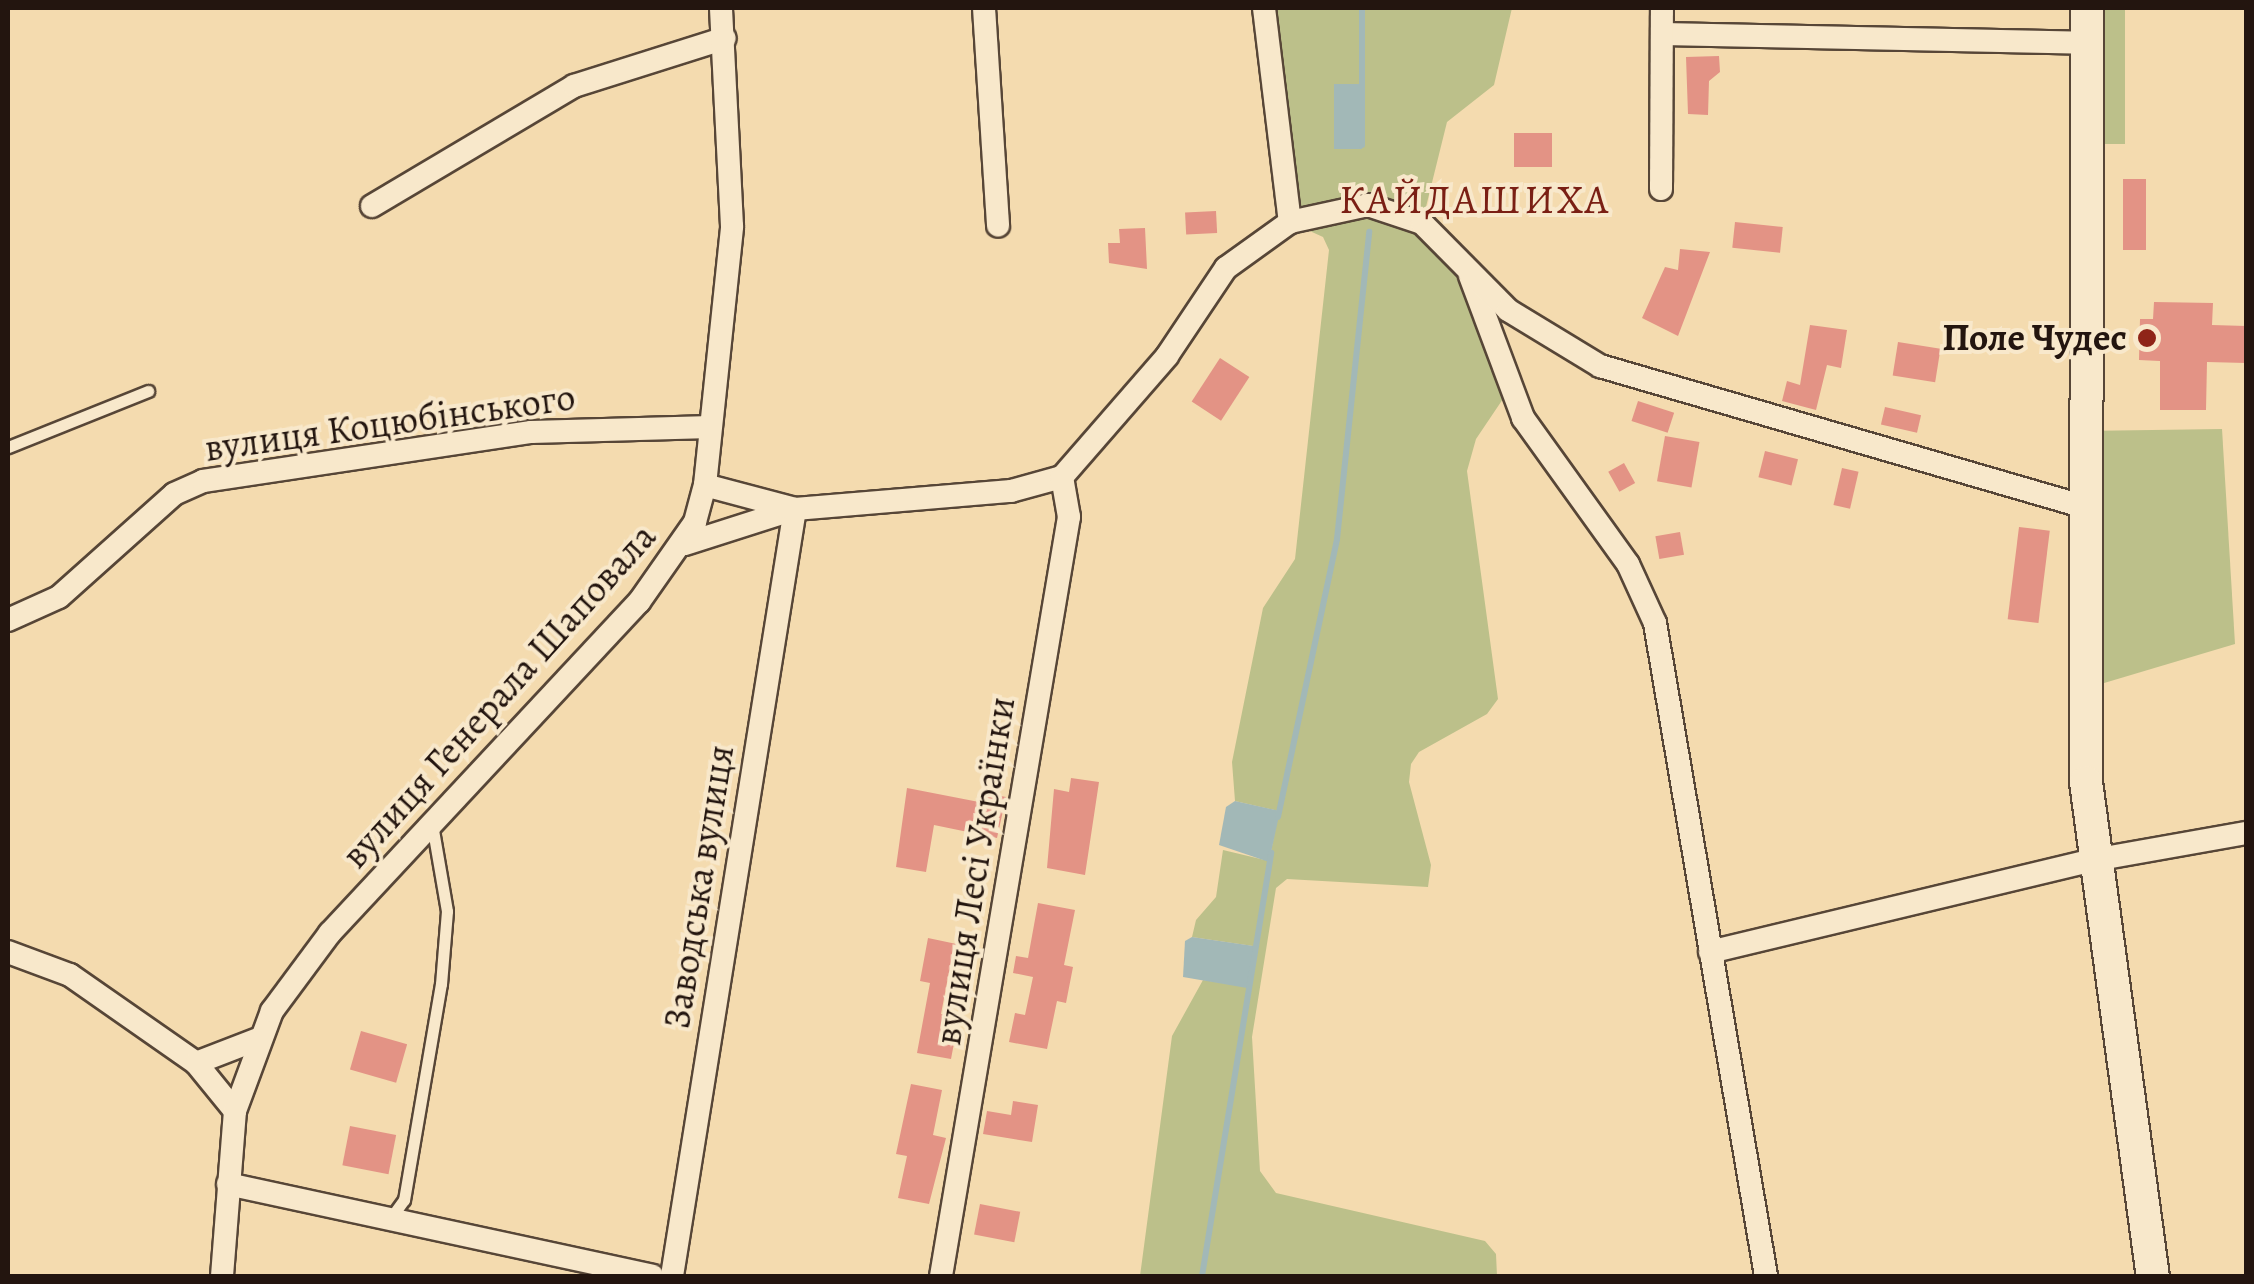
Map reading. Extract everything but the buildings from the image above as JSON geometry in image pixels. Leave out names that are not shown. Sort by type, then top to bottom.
[{"type":"main road","points":[[2087,8],[2082,506],[2086,782],[2154,1276]]},
{"type":"street","name":"вулиця Генерала Шаповала","points":[[222,1276],[235,1111],[258,1040],[330,933],[685,544],[705,485],[732,226],[721,8]]},
{"type":"street","points":[[984,8],[998,226]]},
{"type":"street","points":[[1264,8],[1290,222]]},
{"type":"street","points":[[1661,189],[1662,8]]},
{"type":"street","points":[[1662,34],[2086,43]]},
{"type":"street","points":[[372,206],[574,86],[725,38]]},
{"type":"street","points":[[685,544],[795,508],[1010,491],[1062,476],[1167,356],[1226,268],[1290,222],[1368,204],[1397,211],[1452,247],[1469,273],[1509,390],[1538,445],[1628,564],[1648,601],[1766,1276]]},
{"type":"street","points":[[1469,273],[1533,330],[1600,366],[2082,506]]},
{"type":"street","name":"вулиця Коцюбінського","points":[[8,620],[59,597],[174,494],[203,481],[530,432],[710,428]]},
{"type":"street","name":"вулиця Лесі Українки","points":[[941,1276],[1070,517],[1062,476]]},
{"type":"street","points":[[705,485],[795,508]]},
{"type":"street","name":"Заводська вулиця","points":[[672,1276],[795,508]]},
{"type":"street","points":[[1710,952],[2094,860],[2246,833]]},
{"type":"street","points":[[8,952],[70,975],[196,1063],[235,1111]]},
{"type":"street","points":[[196,1063],[258,1040]]},
{"type":"street","points":[[228,1184],[652,1276]]},
{"type":"lane","points":[[8,447],[148,391]]},
{"type":"lane","points":[[390,1220],[404,1200],[440,984],[447,911],[432,824]]},
{"type":"green space","points":[[1261,8],[1512,8],[1494,85],[1447,122],[1422,223],[1452,247],[1509,390],[1476,439],[1467,471],[1498,699],[1487,714],[1419,752],[1411,764],[1409,782],[1431,865],[1428,887],[1287,879],[1276,888],[1252,1037],[1260,1171],[1276,1193],[1485,1241],[1496,1254],[1497,1276],[1140,1276],[1172,1036],[1203,980],[1248,987],[1253,946],[1192,937],[1196,920],[1216,897],[1223,850],[1269,861],[1279,811],[1235,801],[1232,762],[1263,608],[1295,559],[1329,250],[1323,237],[1290,222]]},
{"type":"green space","points":[[2087,8],[2125,8],[2125,144],[2087,144]]},
{"type":"green space","points":[[2222,429],[2235,644],[2084,689],[2082,431]]},
{"type":"shaded area","points":[[1334,84],[1362,84],[1362,149],[1334,149]]},
{"type":"shaded area","points":[[1235,801],[1280,811],[1269,862],[1219,845],[1226,807]]},
{"type":"shaded area","points":[[1192,937],[1254,946],[1247,988],[1183,977],[1185,941]]},
{"type":"waterway","points":[[1362,8],[1362,145]]},
{"type":"waterway","points":[[1278,817],[1337,539],[1369,232]]},
{"type":"waterway","points":[[1202,1276],[1271,853]]},
{"type":"place","name":"Поле Чудес","points":[[2147,338]]},
{"type":"district","name":"КАЙДАШИХА","points":[[1475,200]]}]
